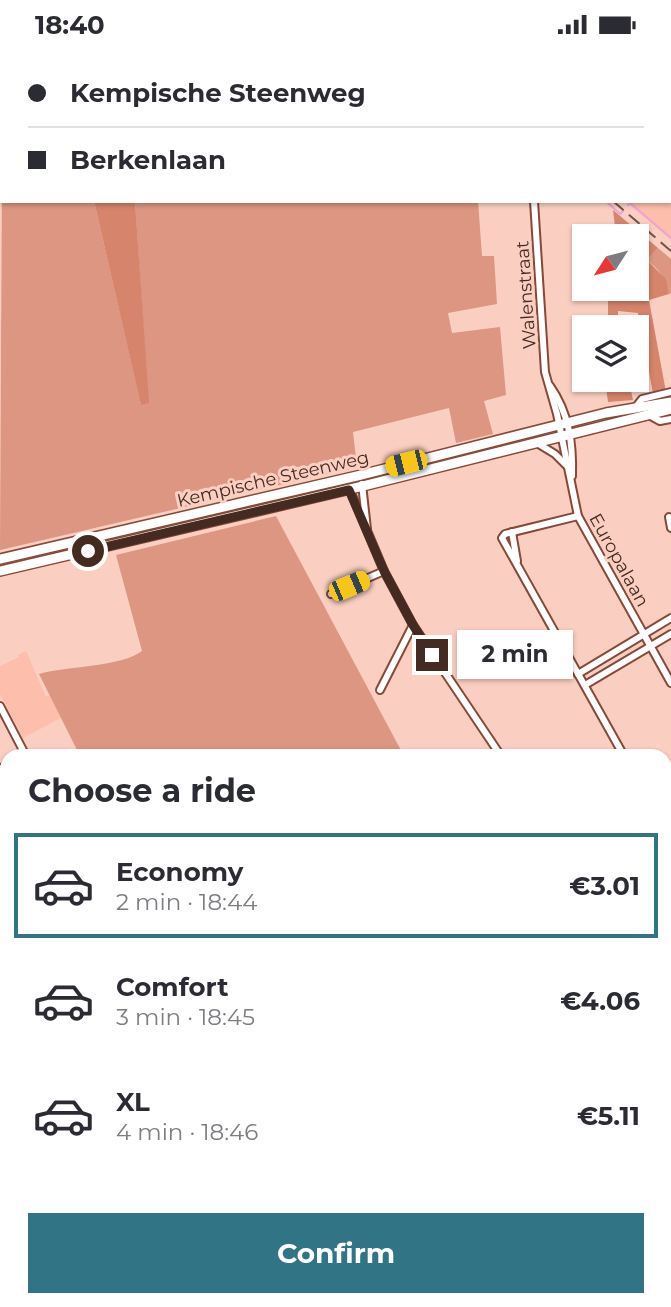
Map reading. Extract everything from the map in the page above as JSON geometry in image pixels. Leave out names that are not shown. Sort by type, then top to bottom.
[{"type":"main road","name":"Kempische Steenweg","points":[[0,559],[352,477],[563,424],[671,402]]},
{"type":"main road","name":"Kempische Steenweg","points":[[0,571],[349,490],[671,408]]},
{"type":"street","name":"Walenstraat","points":[[534,203],[545,372],[549,385],[561,404],[565,435]]},
{"type":"street","name":"Kempische Steenweg","points":[[635,408],[642,399],[671,392]]},
{"type":"street","name":"Kempische Steenweg","points":[[647,414],[660,421],[671,419]]},
{"type":"street","name":"Europalaan","points":[[565,435],[568,467],[578,516],[671,683]]},
{"type":"street","name":"Europalaan","points":[[565,435],[572,485]]},
{"type":"street","points":[[537,443],[555,454],[568,467]]},
{"type":"street","points":[[367,535],[363,486],[352,477],[349,490],[367,535],[384,571],[413,625],[496,749]]},
{"type":"street","points":[[517,562],[511,557],[502,538],[505,534],[578,516]]},
{"type":"street","points":[[669,517],[671,528]]},
{"type":"street","points":[[512,532],[517,562],[620,749]]},
{"type":"street","points":[[331,594],[384,571]]},
{"type":"street","points":[[579,674],[671,618]]},
{"type":"street","points":[[380,690],[413,625]]},
{"type":"street","points":[[586,685],[671,634]]},
{"type":"street","points":[[0,706],[22,749]]},
{"type":"shaded area","points":[[2,203],[94,203],[141,404],[148,402],[135,203],[478,203],[482,256],[494,256],[497,304],[448,313],[452,333],[500,327],[506,395],[484,401],[493,434],[456,443],[449,408],[353,432],[357,467],[0,550]]},
{"type":"shaded area","points":[[94,203],[135,203],[149,403],[141,405]]},
{"type":"shaded area","points":[[627,203],[671,203],[671,240]]},
{"type":"shaded area","points":[[613,210],[630,224],[615,224]]},
{"type":"shaded area","points":[[649,240],[658,248],[649,258]]},
{"type":"shaded area","points":[[658,248],[671,259],[671,293],[669,294],[666,283],[649,262],[649,258]]},
{"type":"shaded area","points":[[649,262],[666,279],[669,294],[649,300]]},
{"type":"shaded area","points":[[649,300],[666,392],[653,394],[649,371],[649,315],[618,311],[618,315],[608,315],[608,301]]},
{"type":"shaded area","points":[[607,392],[631,392],[633,400],[608,402]]},
{"type":"shaded area","points":[[276,516],[400,749],[76,749],[39,674],[108,663],[142,651],[116,555]]},
{"type":"shaded area","points":[[26,651],[46,697],[50,695],[61,718],[23,738],[0,694],[0,666]]},
{"type":"waterway","points":[[608,203],[620,214],[623,211]]},
{"type":"waterway","points":[[628,205],[630,203],[671,238]]},
{"type":"railway","points":[[615,203],[671,251]]},
{"type":"route","points":[[88,551],[349,490],[384,571],[432,655]]}]
